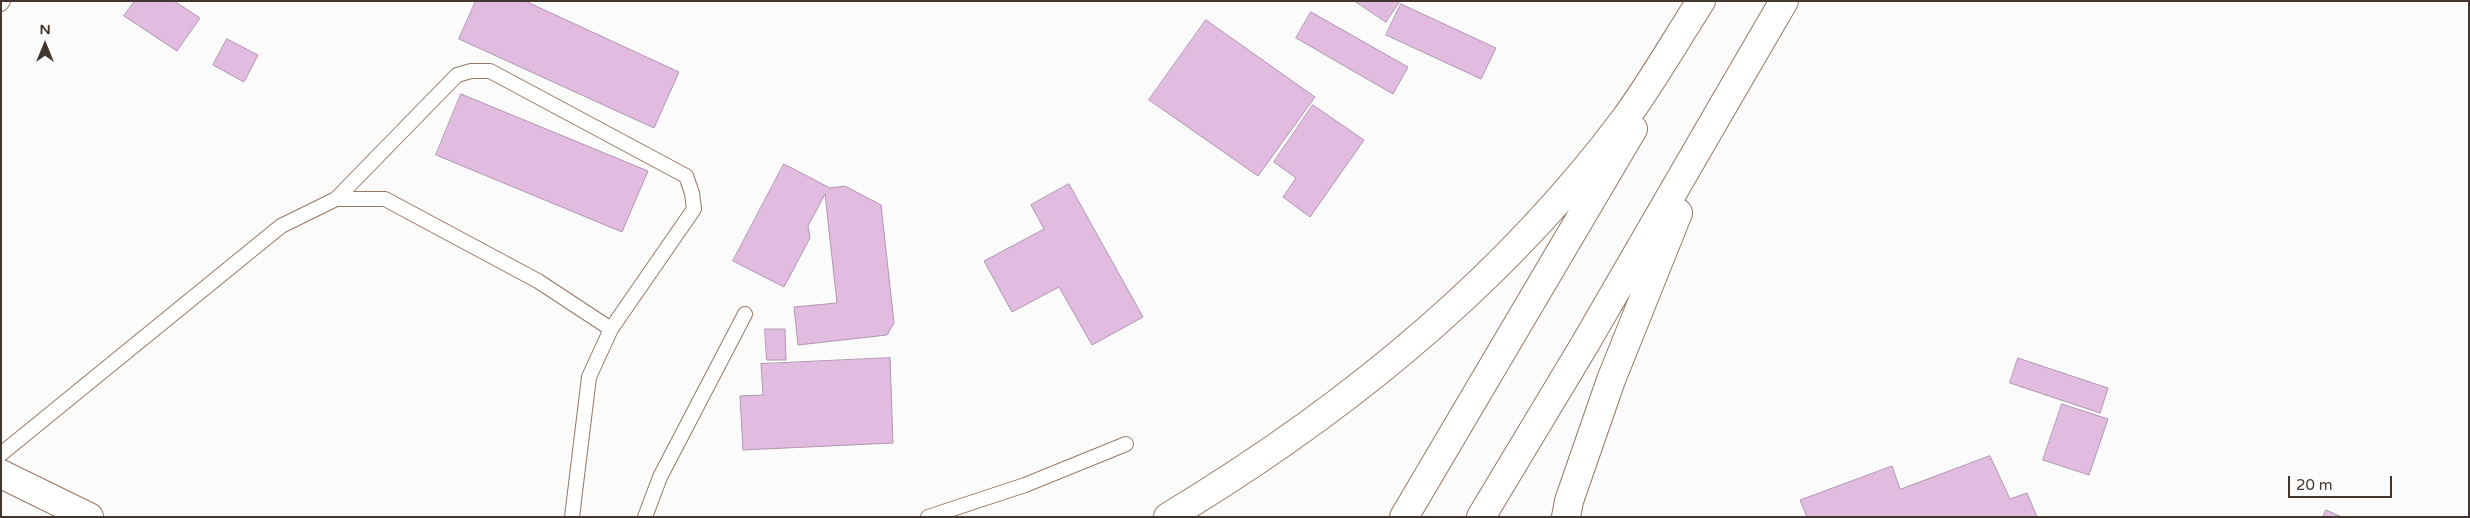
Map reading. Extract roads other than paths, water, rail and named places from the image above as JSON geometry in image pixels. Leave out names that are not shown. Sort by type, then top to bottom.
[{"type":"main road","points":[[1168,517],[1239,474],[1352,393],[1461,301],[1544,216],[1625,118],[1701,1]]},
{"type":"main road","points":[[1404,517],[1604,180],[1705,1]]},
{"type":"main road","points":[[1481,517],[1586,344],[1784,1]]},
{"type":"main road","points":[[1566,517],[1610,380],[1724,104]]},
{"type":"main road","points":[[1,474],[89,517]]},
{"type":"main road","points":[[1,485],[47,517]]},
{"type":"lane","points":[[1,454],[281,226],[336,199],[457,76],[471,71],[490,71],[686,176],[692,193],[694,209],[611,329],[589,377],[572,517]]},
{"type":"lane","points":[[336,199],[385,199],[538,282],[611,329]]},
{"type":"lane","points":[[645,517],[660,477],[745,314]]},
{"type":"lane","points":[[928,517],[1025,485],[1126,444]]}]
